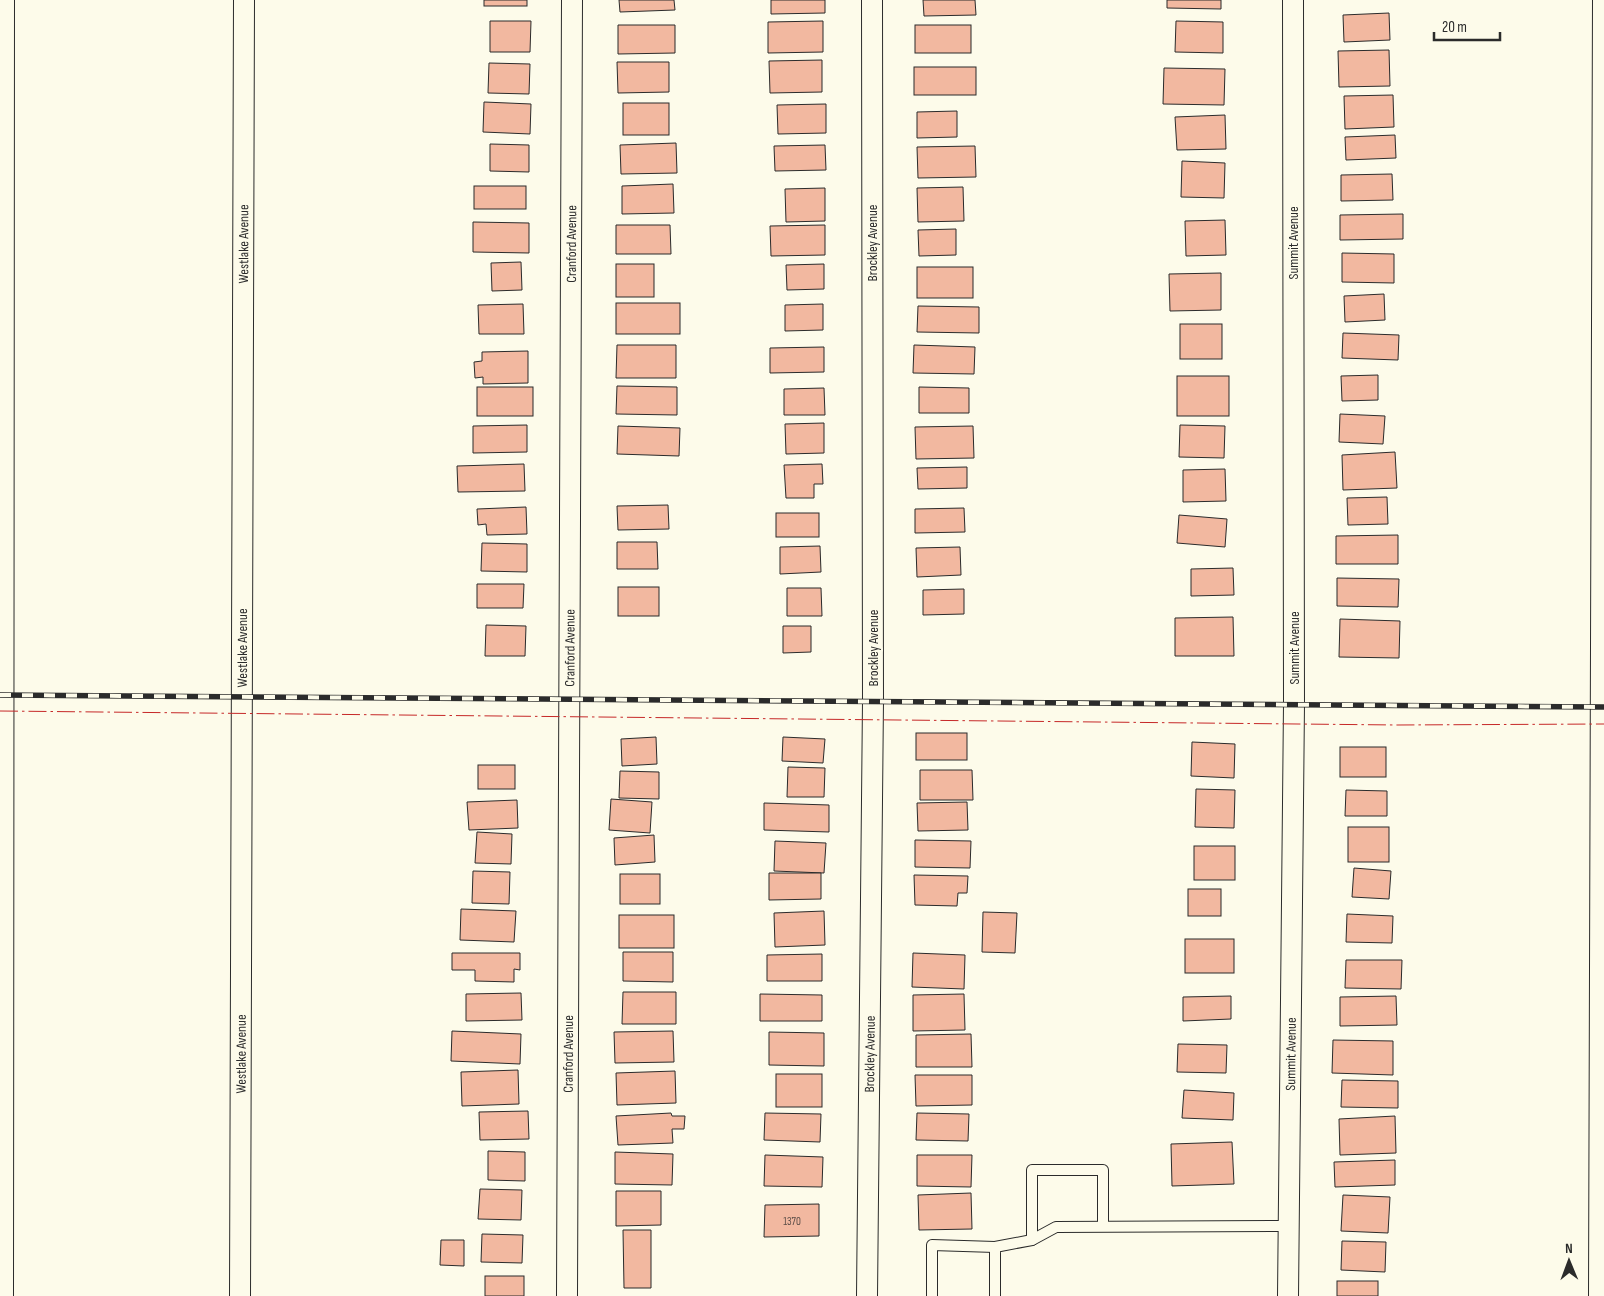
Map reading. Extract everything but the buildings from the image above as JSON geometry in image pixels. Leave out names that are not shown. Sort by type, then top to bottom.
[{"type":"street","points":[[3,1296],[4,0]]},
{"type":"street","name":"Westlake Avenue","points":[[240,1296],[244,0]]},
{"type":"street","name":"Cranford Avenue","points":[[567,1296],[572,0]]},
{"type":"street","name":"Brockley Avenue","points":[[867,1296],[873,711],[872,0]]},
{"type":"street","name":"Summit Avenue","points":[[1288,1296],[1287,1226],[1294,704],[1293,0]]},
{"type":"street","points":[[1599,1296],[1603,0]]},
{"type":"lane","points":[[1032,1240],[1032,1170],[1103,1170],[1103,1226]]},
{"type":"lane","points":[[932,1296],[932,1245],[995,1246],[1032,1240],[1056,1227],[1287,1226]]},
{"type":"lane","points":[[995,1246],[995,1296]]},
{"type":"railway","points":[[0,695],[1604,707]]},
{"type":"power","points":[[0,711],[1397,725],[1604,724]]}]
